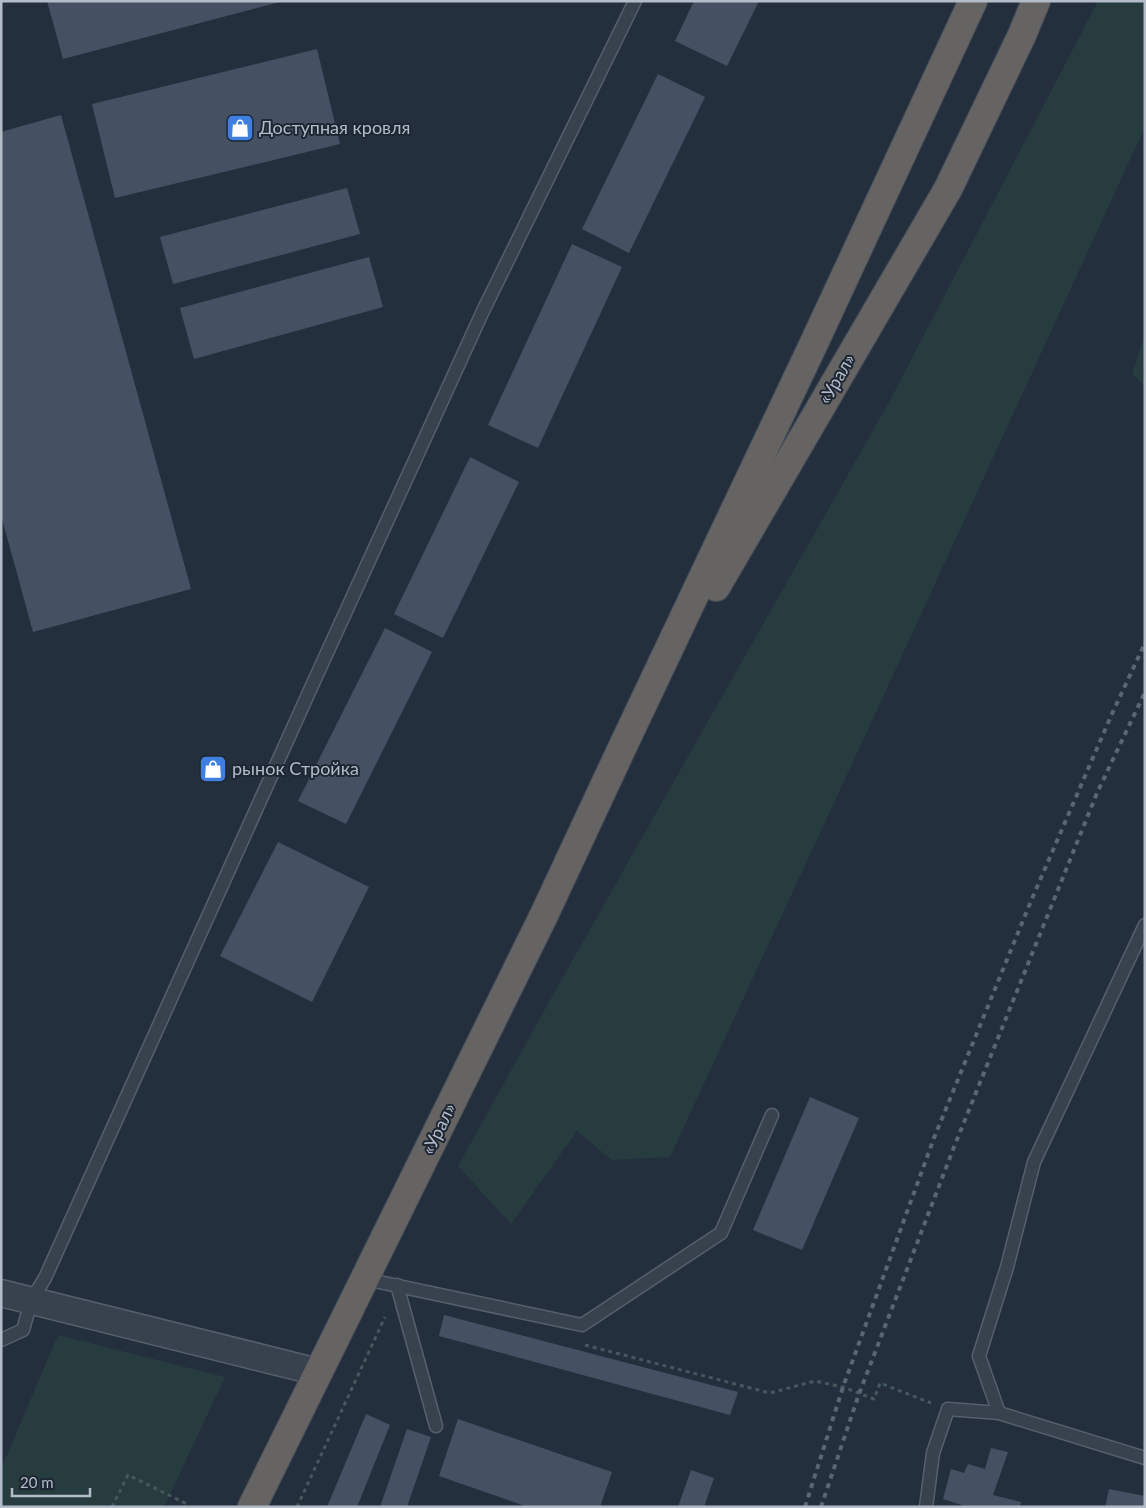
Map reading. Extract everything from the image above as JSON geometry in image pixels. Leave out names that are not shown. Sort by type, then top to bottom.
[{"type":"highway","name":"«Урал»","points":[[252,1507],[544,915],[973,1]]},
{"type":"highway","name":"«Урал»","points":[[622,748],[948,189],[1022,36],[1036,1]]},
{"type":"street","points":[[1,1293],[318,1372]]},
{"type":"lane","points":[[1,1340],[22,1330],[31,1301],[45,1278],[483,312],[635,1]]},
{"type":"lane","points":[[999,1413],[979,1356],[1007,1267],[1034,1162],[1145,925]]},
{"type":"lane","points":[[365,1279],[582,1325],[721,1233],[772,1115]]},
{"type":"lane","points":[[397,1285],[436,1426]]},
{"type":"lane","points":[[926,1507],[933,1453],[948,1409],[999,1413],[1145,1458]]},
{"type":"path","points":[[297,1507],[394,1296],[400,1298]]},
{"type":"path","points":[[580,1344],[770,1393],[815,1381],[843,1387],[874,1399],[880,1383],[948,1409]]},
{"type":"path","points":[[112,1507],[128,1475],[187,1504],[185,1507]]},
{"type":"green space","points":[[1098,1],[1145,1],[1145,127],[670,1157],[612,1160],[577,1131],[511,1224],[458,1166],[555,991],[888,404]]},
{"type":"green space","points":[[1145,335],[1145,386],[1132,374]]},
{"type":"green space","points":[[58,1335],[225,1377],[164,1507],[1,1507],[1,1469]]},
{"type":"building","points":[[47,1],[280,1],[280,2],[63,59]]},
{"type":"building","points":[[694,1],[759,1],[727,66],[675,41]]},
{"type":"building","points":[[317,49],[340,144],[115,198],[92,104]]},
{"type":"building","points":[[658,74],[705,97],[629,253],[582,229]]},
{"type":"building","points":[[61,115],[191,589],[33,632],[1,515],[1,132]]},
{"type":"building","points":[[347,188],[360,234],[173,284],[160,237]]},
{"type":"building","points":[[572,244],[622,267],[538,448],[488,425]]},
{"type":"building","points":[[369,257],[383,307],[194,359],[180,308]]},
{"type":"building","points":[[470,457],[519,482],[443,638],[394,614]]},
{"type":"building","points":[[385,628],[432,652],[346,824],[298,801]]},
{"type":"building","points":[[278,842],[369,887],[312,1002],[220,956]]},
{"type":"building","points":[[810,1097],[859,1118],[802,1250],[753,1230]]},
{"type":"building","points":[[444,1315],[738,1392],[730,1415],[439,1336]]},
{"type":"building","points":[[366,1414],[390,1425],[357,1507],[327,1507]]},
{"type":"building","points":[[458,1419],[612,1472],[600,1507],[528,1507],[439,1476]]},
{"type":"building","points":[[407,1429],[431,1437],[407,1507],[380,1507]]},
{"type":"building","points":[[991,1448],[1008,1452],[993,1495],[1021,1502],[1020,1507],[968,1507],[943,1499],[951,1469],[964,1473],[968,1464],[985,1469]]},
{"type":"building","points":[[691,1470],[714,1478],[704,1507],[678,1507]]},
{"type":"building","points":[[1109,1489],[1145,1496],[1145,1507],[1105,1507]]},
{"type":"railway","points":[[805,1507],[843,1387],[934,1138],[1031,901],[1111,716],[1145,643]]},
{"type":"railway","points":[[821,1507],[859,1394],[954,1147],[1097,793],[1145,692]]},
{"type":"place","name":"Доступная кровля","points":[[240,128]]},
{"type":"place","name":"рынок Стройка","points":[[213,769]]}]
